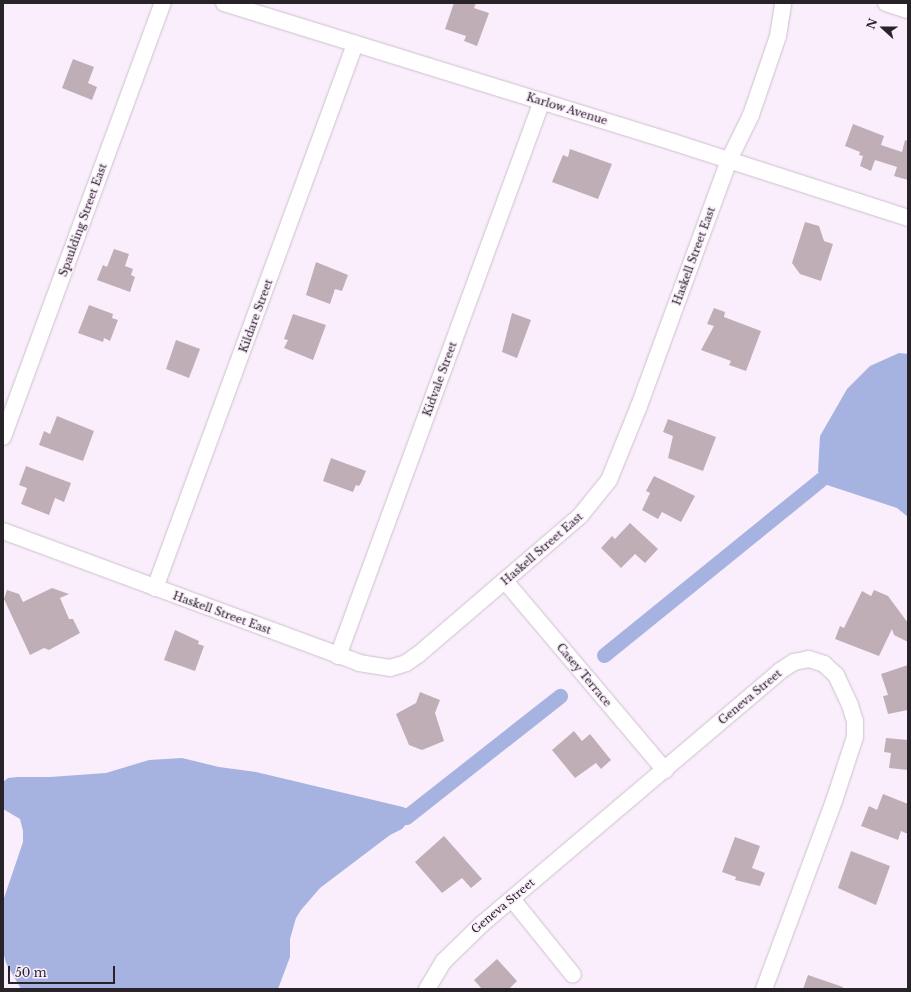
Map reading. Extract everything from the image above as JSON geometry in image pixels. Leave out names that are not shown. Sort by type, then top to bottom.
[{"type":"street","name":"Spaulding Street East","points":[[3,437],[163,3]]},
{"type":"street","name":"Karlow Avenue","points":[[224,3],[730,160],[908,218]]},
{"type":"street","name":"Haskell Street East","points":[[3,531],[338,656],[375,668],[390,668],[406,663],[505,581],[580,516],[609,480],[639,406],[730,160],[751,116],[778,36],[783,3]]},
{"type":"street","points":[[886,3],[908,10]]},
{"type":"street","name":"Kildare Street","points":[[155,588],[355,44]]},
{"type":"street","name":"Kidvale Street","points":[[338,656],[542,101]]},
{"type":"street","name":"Casey Terrace","points":[[505,581],[664,770]]},
{"type":"street","name":"Geneva Street","points":[[427,989],[435,973],[454,948],[794,662],[809,659],[824,664],[836,675],[843,688],[855,721],[852,752],[764,989]]},
{"type":"street","points":[[512,899],[574,975]]},
{"type":"water","points":[[899,353],[908,354],[908,517],[897,508],[827,485],[818,471],[820,436],[847,389],[870,366]]},
{"type":"water","points":[[182,758],[219,767],[256,772],[403,807],[410,810],[413,816],[402,829],[390,835],[320,888],[301,910],[296,918],[290,939],[290,957],[278,989],[21,989],[6,963],[3,951],[3,901],[23,842],[23,831],[20,819],[3,809],[3,782],[8,778],[18,777],[50,777],[106,773],[149,760]]},
{"type":"building","points":[[454,3],[476,3],[474,8],[489,13],[477,46],[464,41],[466,36],[445,29]]},
{"type":"building","points":[[73,59],[94,67],[88,83],[97,87],[92,100],[62,88]]},
{"type":"building","points":[[853,124],[884,136],[881,145],[902,152],[905,140],[908,141],[908,180],[894,176],[897,167],[875,160],[871,171],[860,166],[863,156],[859,155],[860,152],[845,146]]},
{"type":"building","points":[[570,149],[612,164],[598,199],[552,182],[563,155],[568,157]]},
{"type":"building","points":[[805,222],[819,226],[824,241],[833,244],[821,281],[800,274],[792,263]]},
{"type":"building","points":[[114,249],[129,254],[125,266],[133,269],[131,275],[135,277],[130,292],[97,280],[103,265],[107,267]]},
{"type":"building","points":[[316,262],[348,275],[342,291],[335,289],[330,304],[306,295]]},
{"type":"building","points":[[89,305],[113,314],[112,318],[118,320],[110,341],[104,338],[103,342],[78,333]]},
{"type":"building","points":[[714,308],[725,312],[724,317],[761,331],[746,371],[729,365],[731,361],[701,350],[714,326],[707,324]]},
{"type":"building","points":[[512,313],[531,320],[517,358],[502,352]]},
{"type":"building","points":[[293,314],[326,325],[313,360],[284,348],[288,340],[284,339]]},
{"type":"building","points":[[176,340],[200,349],[189,378],[166,369]]},
{"type":"building","points":[[57,416],[94,431],[83,461],[39,445],[44,431],[50,434]]},
{"type":"building","points":[[668,419],[716,437],[703,471],[668,458],[673,436],[663,432]]},
{"type":"building","points":[[331,458],[366,471],[361,483],[359,486],[356,485],[353,492],[323,481]]},
{"type":"building","points":[[26,466],[71,483],[64,502],[55,498],[49,515],[21,504],[27,488],[19,485]]},
{"type":"building","points":[[654,476],[695,496],[681,522],[662,512],[658,519],[642,510],[650,493],[646,491]]},
{"type":"building","points":[[630,523],[658,549],[645,563],[635,554],[621,568],[601,548],[612,536],[615,539]]},
{"type":"building","points":[[52,588],[69,594],[60,598],[69,619],[73,619],[80,633],[49,650],[44,648],[30,655],[4,599],[7,590],[19,594],[23,602]]},
{"type":"building","points":[[874,590],[888,596],[908,623],[908,642],[894,635],[892,629],[879,656],[835,639],[840,626],[844,628],[862,591],[871,596]]},
{"type":"building","points":[[175,630],[199,641],[198,644],[204,646],[195,671],[164,660]]},
{"type":"building","points":[[908,665],[908,710],[888,714],[883,696],[888,695],[881,674]]},
{"type":"building","points":[[420,692],[440,700],[435,713],[444,741],[422,750],[409,745],[396,714],[416,703]]},
{"type":"building","points":[[574,731],[582,741],[590,734],[611,760],[601,769],[596,763],[575,778],[552,750]]},
{"type":"building","points":[[886,738],[908,740],[908,770],[889,768],[891,753],[884,752]]},
{"type":"building","points":[[883,794],[908,804],[908,834],[901,831],[898,840],[861,826],[869,806],[877,810]]},
{"type":"building","points":[[444,836],[482,879],[471,888],[462,878],[442,893],[415,862]]},
{"type":"building","points":[[735,837],[760,846],[752,868],[765,873],[760,886],[735,880],[736,877],[722,872]]},
{"type":"building","points":[[851,851],[890,866],[876,905],[838,888]]},
{"type":"building","points":[[497,959],[517,981],[509,989],[482,989],[474,980]]},
{"type":"building","points":[[808,975],[843,987],[842,989],[803,989]]},
{"type":"waterway","points":[[604,655],[826,475]]},
{"type":"waterway","points":[[406,817],[560,696]]}]
